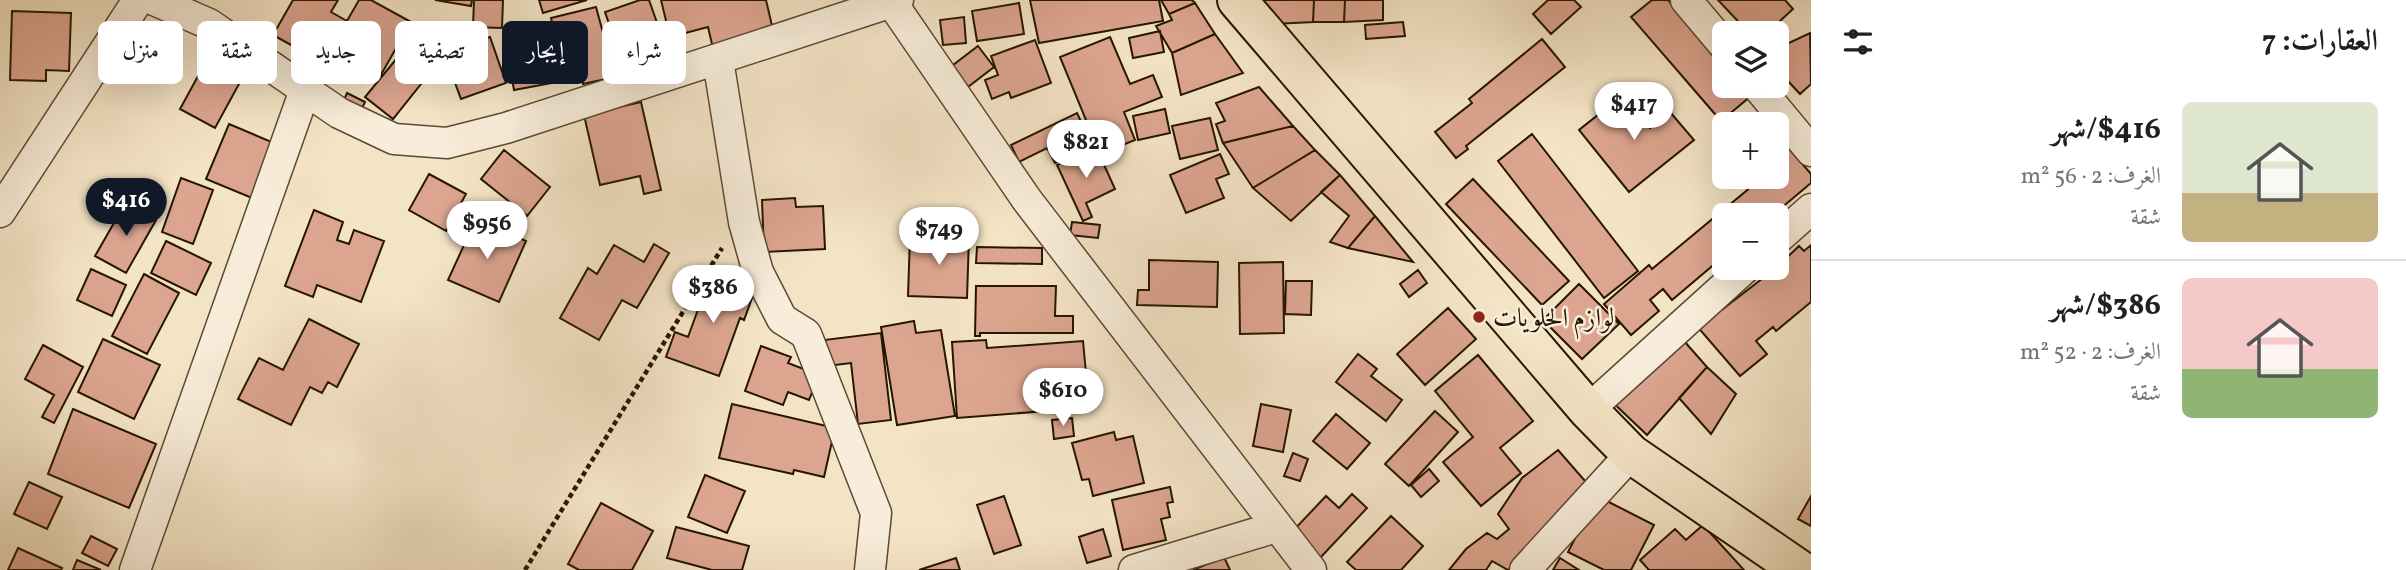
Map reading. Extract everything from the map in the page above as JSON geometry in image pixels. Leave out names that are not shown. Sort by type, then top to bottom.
[{"type":"main road","points":[[1237,0],[1588,410],[1631,454],[1800,570]]},
{"type":"street","points":[[0,212],[138,0]]},
{"type":"street","points":[[154,0],[209,24],[339,113],[394,139],[447,142],[506,128],[893,1],[1027,200],[1311,570]]},
{"type":"street","points":[[1686,0],[1712,31]]},
{"type":"street","points":[[719,60],[744,222],[758,272],[782,319],[806,334],[876,513],[870,570]]},
{"type":"street","points":[[135,570],[305,90]]},
{"type":"street","points":[[1767,98],[1811,151]]},
{"type":"street","points":[[1789,228],[1811,209]]},
{"type":"street","points":[[1588,410],[1732,280]]},
{"type":"street","points":[[1525,570],[1631,454]]},
{"type":"street","points":[[1134,570],[1276,527]]},
{"type":"path","points":[[526,570],[724,246],[744,222]]},
{"type":"building","points":[[293,0],[338,0],[331,12],[347,21],[291,21],[291,45],[277,37],[277,28]]},
{"type":"building","points":[[359,0],[371,0],[409,21],[395,21],[395,50],[381,75],[381,21],[347,21]]},
{"type":"building","points":[[435,0],[472,0],[471,6]]},
{"type":"building","points":[[474,0],[503,0],[502,28],[488,28],[488,21],[473,21]]},
{"type":"building","points":[[539,0],[587,0],[543,13]]},
{"type":"building","points":[[640,0],[649,0],[656,21],[608,21],[605,12]]},
{"type":"building","points":[[661,0],[766,0],[773,30],[715,57],[708,27],[686,33],[686,21],[666,21]]},
{"type":"building","points":[[1030,0],[1159,0],[1163,21],[1039,43]]},
{"type":"building","points":[[1161,0],[1192,0],[1195,3],[1169,14]]},
{"type":"building","points":[[1254,0],[1314,0],[1313,22],[1274,24]]},
{"type":"building","points":[[1314,0],[1345,0],[1344,22],[1313,22]]},
{"type":"building","points":[[1345,0],[1383,0],[1383,20],[1344,22]]},
{"type":"building","points":[[1548,0],[1574,0],[1581,7],[1551,34],[1533,14]]},
{"type":"building","points":[[1652,0],[1668,0],[1712,50],[1712,98],[1749,98],[1732,112],[1713,112],[1631,17]]},
{"type":"building","points":[[1718,0],[1785,0],[1793,9],[1780,21],[1738,21]]},
{"type":"building","points":[[1019,3],[1024,34],[977,41],[972,11]]},
{"type":"building","points":[[1195,3],[1215,34],[1172,53],[1156,26],[1172,20],[1169,14]]},
{"type":"building","points":[[596,7],[602,29],[602,80],[588,83],[588,21],[552,21],[551,18]]},
{"type":"building","points":[[12,11],[71,13],[69,71],[46,70],[46,81],[10,80]]},
{"type":"building","points":[[964,17],[966,43],[943,45],[940,20]]},
{"type":"building","points":[[1403,22],[1405,36],[1366,39],[1365,25]]},
{"type":"building","points":[[1160,31],[1164,52],[1133,58],[1129,38]]},
{"type":"building","points":[[1810,33],[1811,84],[1800,94],[1789,82],[1789,43]]},
{"type":"building","points":[[1215,34],[1243,73],[1181,95],[1172,53]]},
{"type":"building","points":[[490,37],[502,72],[503,84],[461,99],[455,84],[488,84]]},
{"type":"building","points":[[1110,37],[1130,84],[1153,75],[1162,97],[1124,112],[1135,140],[1100,154],[1060,57]]},
{"type":"building","points":[[1542,39],[1565,67],[1466,146],[1468,149],[1456,158],[1435,132],[1472,103],[1469,99]]},
{"type":"building","points":[[1035,40],[1051,83],[1011,98],[1009,92],[992,99],[985,80],[998,75],[991,56]]},
{"type":"building","points":[[978,46],[994,67],[960,93],[944,72]]},
{"type":"building","points":[[395,61],[395,84],[421,84],[393,119],[365,97],[376,84],[381,84],[381,78]]},
{"type":"building","points":[[197,78],[197,84],[239,84],[215,128],[180,109]]},
{"type":"building","points":[[513,84],[547,84],[514,90]]},
{"type":"building","points":[[1259,87],[1293,126],[1223,143],[1216,124],[1225,121],[1216,103]]},
{"type":"building","points":[[347,93],[365,102],[358,117],[340,109]]},
{"type":"building","points":[[1623,95],[1650,128],[1670,112],[1694,140],[1629,192],[1579,130]]},
{"type":"building","points":[[641,102],[661,190],[644,194],[640,176],[600,185],[584,115]]},
{"type":"building","points":[[1165,109],[1170,133],[1138,140],[1133,116]]},
{"type":"building","points":[[1077,113],[1092,145],[1055,163],[1047,148],[1019,162],[1011,145]]},
{"type":"building","points":[[1210,118],[1218,150],[1180,159],[1172,126]]},
{"type":"building","points":[[229,124],[281,146],[257,200],[206,179]]},
{"type":"building","points":[[1293,126],[1315,150],[1253,188],[1223,143]]},
{"type":"building","points":[[1532,134],[1638,271],[1604,298],[1498,161]]},
{"type":"building","points":[[1096,147],[1115,189],[1086,203],[1092,217],[1083,221],[1057,165]]},
{"type":"building","points":[[1789,148],[1811,174],[1811,183],[1787,203],[1732,203],[1749,189],[1789,189]]},
{"type":"building","points":[[504,150],[550,187],[527,216],[481,179]]},
{"type":"building","points":[[1315,150],[1340,175],[1291,221],[1253,188]]},
{"type":"building","points":[[1220,154],[1229,174],[1216,179],[1224,198],[1186,213],[1170,175]]},
{"type":"building","points":[[429,174],[466,194],[446,231],[409,210]]},
{"type":"building","points":[[1340,175],[1375,216],[1348,248],[1330,242],[1349,216],[1321,192]]},
{"type":"building","points":[[181,178],[213,190],[193,244],[162,232]]},
{"type":"building","points":[[1473,179],[1569,281],[1542,305],[1446,204]]},
{"type":"building","points":[[795,198],[796,207],[823,206],[825,249],[764,252],[762,200]]},
{"type":"building","points":[[126,202],[156,220],[126,273],[95,256]]},
{"type":"building","points":[[314,210],[343,222],[337,240],[349,244],[354,230],[384,241],[361,302],[317,285],[313,297],[285,286]]},
{"type":"building","points":[[1375,216],[1413,262],[1348,248]]},
{"type":"building","points":[[476,219],[526,241],[499,302],[448,280]]},
{"type":"building","points":[[1712,219],[1712,266],[1672,300],[1663,289],[1650,300],[1659,311],[1631,335],[1604,304],[1649,265],[1652,269]]},
{"type":"building","points":[[1072,222],[1100,225],[1098,238],[1070,235]]},
{"type":"building","points":[[910,237],[969,238],[967,298],[908,296]]},
{"type":"building","points":[[166,241],[211,263],[196,295],[151,273]]},
{"type":"building","points":[[654,244],[669,253],[637,308],[622,300],[599,340],[560,318],[588,268],[597,274],[614,245],[644,262]]},
{"type":"building","points":[[1811,245],[1811,302],[1776,331],[1773,327],[1756,341],[1767,354],[1740,376],[1695,324],[1719,305],[1723,309],[1760,280],[1789,280],[1789,256],[1799,246],[1804,251]]},
{"type":"building","points":[[977,247],[1042,248],[1042,264],[976,263]]},
{"type":"building","points":[[1149,260],[1218,262],[1217,307],[1137,305],[1138,290],[1149,290]]},
{"type":"building","points":[[1283,262],[1284,333],[1240,334],[1239,263]]},
{"type":"building","points":[[91,269],[126,285],[112,316],[77,300]]},
{"type":"building","points":[[1418,270],[1427,283],[1409,297],[1400,284]]},
{"type":"building","points":[[712,271],[756,287],[744,320],[740,318],[719,376],[666,357],[675,332],[688,337]]},
{"type":"building","points":[[144,274],[179,293],[147,354],[112,336]]},
{"type":"building","points":[[1286,281],[1312,281],[1311,315],[1285,314]]},
{"type":"building","points":[[1579,284],[1619,324],[1582,359],[1543,320]]},
{"type":"building","points":[[976,286],[1056,286],[1055,316],[1073,316],[1073,333],[980,333],[980,336],[975,336]]},
{"type":"building","points":[[1448,308],[1476,339],[1425,385],[1397,354]]},
{"type":"building","points":[[309,319],[359,344],[337,387],[328,382],[322,393],[310,387],[291,425],[238,399],[259,358],[283,370]]},
{"type":"building","points":[[914,321],[916,333],[941,330],[955,416],[897,425],[881,327]]},
{"type":"building","points":[[881,333],[891,420],[858,424],[851,363],[827,366],[824,340]]},
{"type":"building","points":[[1677,333],[1707,367],[1647,435],[1607,397]]},
{"type":"building","points":[[103,339],[160,365],[134,419],[78,392]]},
{"type":"building","points":[[986,340],[987,348],[1083,341],[1086,373],[1069,375],[1071,393],[1058,394],[1059,410],[957,418],[952,342]]},
{"type":"building","points":[[43,345],[83,367],[54,423],[42,417],[54,395],[25,379]]},
{"type":"building","points":[[761,346],[791,357],[788,363],[819,375],[809,400],[788,392],[783,405],[745,391]]},
{"type":"building","points":[[1358,354],[1377,369],[1371,376],[1402,400],[1386,421],[1336,382]]},
{"type":"building","points":[[1478,355],[1533,421],[1500,448],[1521,473],[1481,506],[1443,462],[1473,437],[1435,391]]},
{"type":"building","points":[[1707,367],[1736,394],[1711,434],[1679,398]]},
{"type":"building","points":[[732,404],[835,428],[824,477],[794,470],[793,474],[719,458]]},
{"type":"building","points":[[1261,404],[1291,410],[1283,452],[1253,446]]},
{"type":"building","points":[[73,409],[156,444],[129,508],[48,474]]},
{"type":"building","points":[[1435,411],[1458,432],[1409,486],[1385,464]]},
{"type":"building","points":[[1336,414],[1370,443],[1347,469],[1313,441]]},
{"type":"building","points":[[1072,418],[1074,436],[1054,439],[1052,420]]},
{"type":"building","points":[[1114,432],[1116,440],[1133,436],[1144,483],[1093,496],[1089,479],[1082,480],[1072,443]]},
{"type":"building","points":[[1558,450],[1586,482],[1550,537],[1508,570],[1492,561],[1486,570],[1449,570],[1466,549],[1487,533],[1497,539],[1509,529],[1498,514],[1522,478]]},
{"type":"building","points":[[1293,453],[1308,459],[1300,481],[1284,476]]},
{"type":"building","points":[[1429,469],[1439,481],[1421,497],[1411,485]]},
{"type":"building","points":[[705,475],[745,491],[727,533],[688,517]]},
{"type":"building","points":[[29,482],[62,497],[47,529],[14,514]]},
{"type":"building","points":[[1170,487],[1173,502],[1167,503],[1170,517],[1161,519],[1166,540],[1123,550],[1112,500]]},
{"type":"building","points":[[1352,494],[1367,508],[1320,558],[1292,532],[1326,496],[1339,508]]},
{"type":"building","points":[[1004,496],[1021,545],[994,554],[977,505]]},
{"type":"building","points":[[1597,496],[1654,525],[1631,570],[1604,570],[1568,552]]},
{"type":"building","points":[[1811,496],[1811,526],[1798,519]]},
{"type":"building","points":[[601,503],[653,531],[632,570],[579,570],[568,564]]},
{"type":"building","points":[[1391,516],[1423,546],[1401,570],[1356,570],[1347,562]]},
{"type":"building","points":[[1703,525],[1744,570],[1649,570],[1640,560],[1675,529],[1686,540]]},
{"type":"building","points":[[676,527],[749,546],[742,570],[712,570],[667,558]]},
{"type":"building","points":[[1103,529],[1111,556],[1087,563],[1079,537]]},
{"type":"building","points":[[91,536],[117,549],[108,566],[82,553]]},
{"type":"building","points":[[18,548],[62,568],[8,570]]},
{"type":"building","points":[[1224,557],[1230,570],[1193,570]]},
{"type":"building","points":[[956,558],[960,570],[919,570]]},
{"type":"building","points":[[1560,558],[1579,570],[1553,570]]},
{"type":"building","points":[[77,560],[101,570],[73,570]]},
{"type":"place","name":"لوازم الحلويات","points":[[1479,317]]}]
